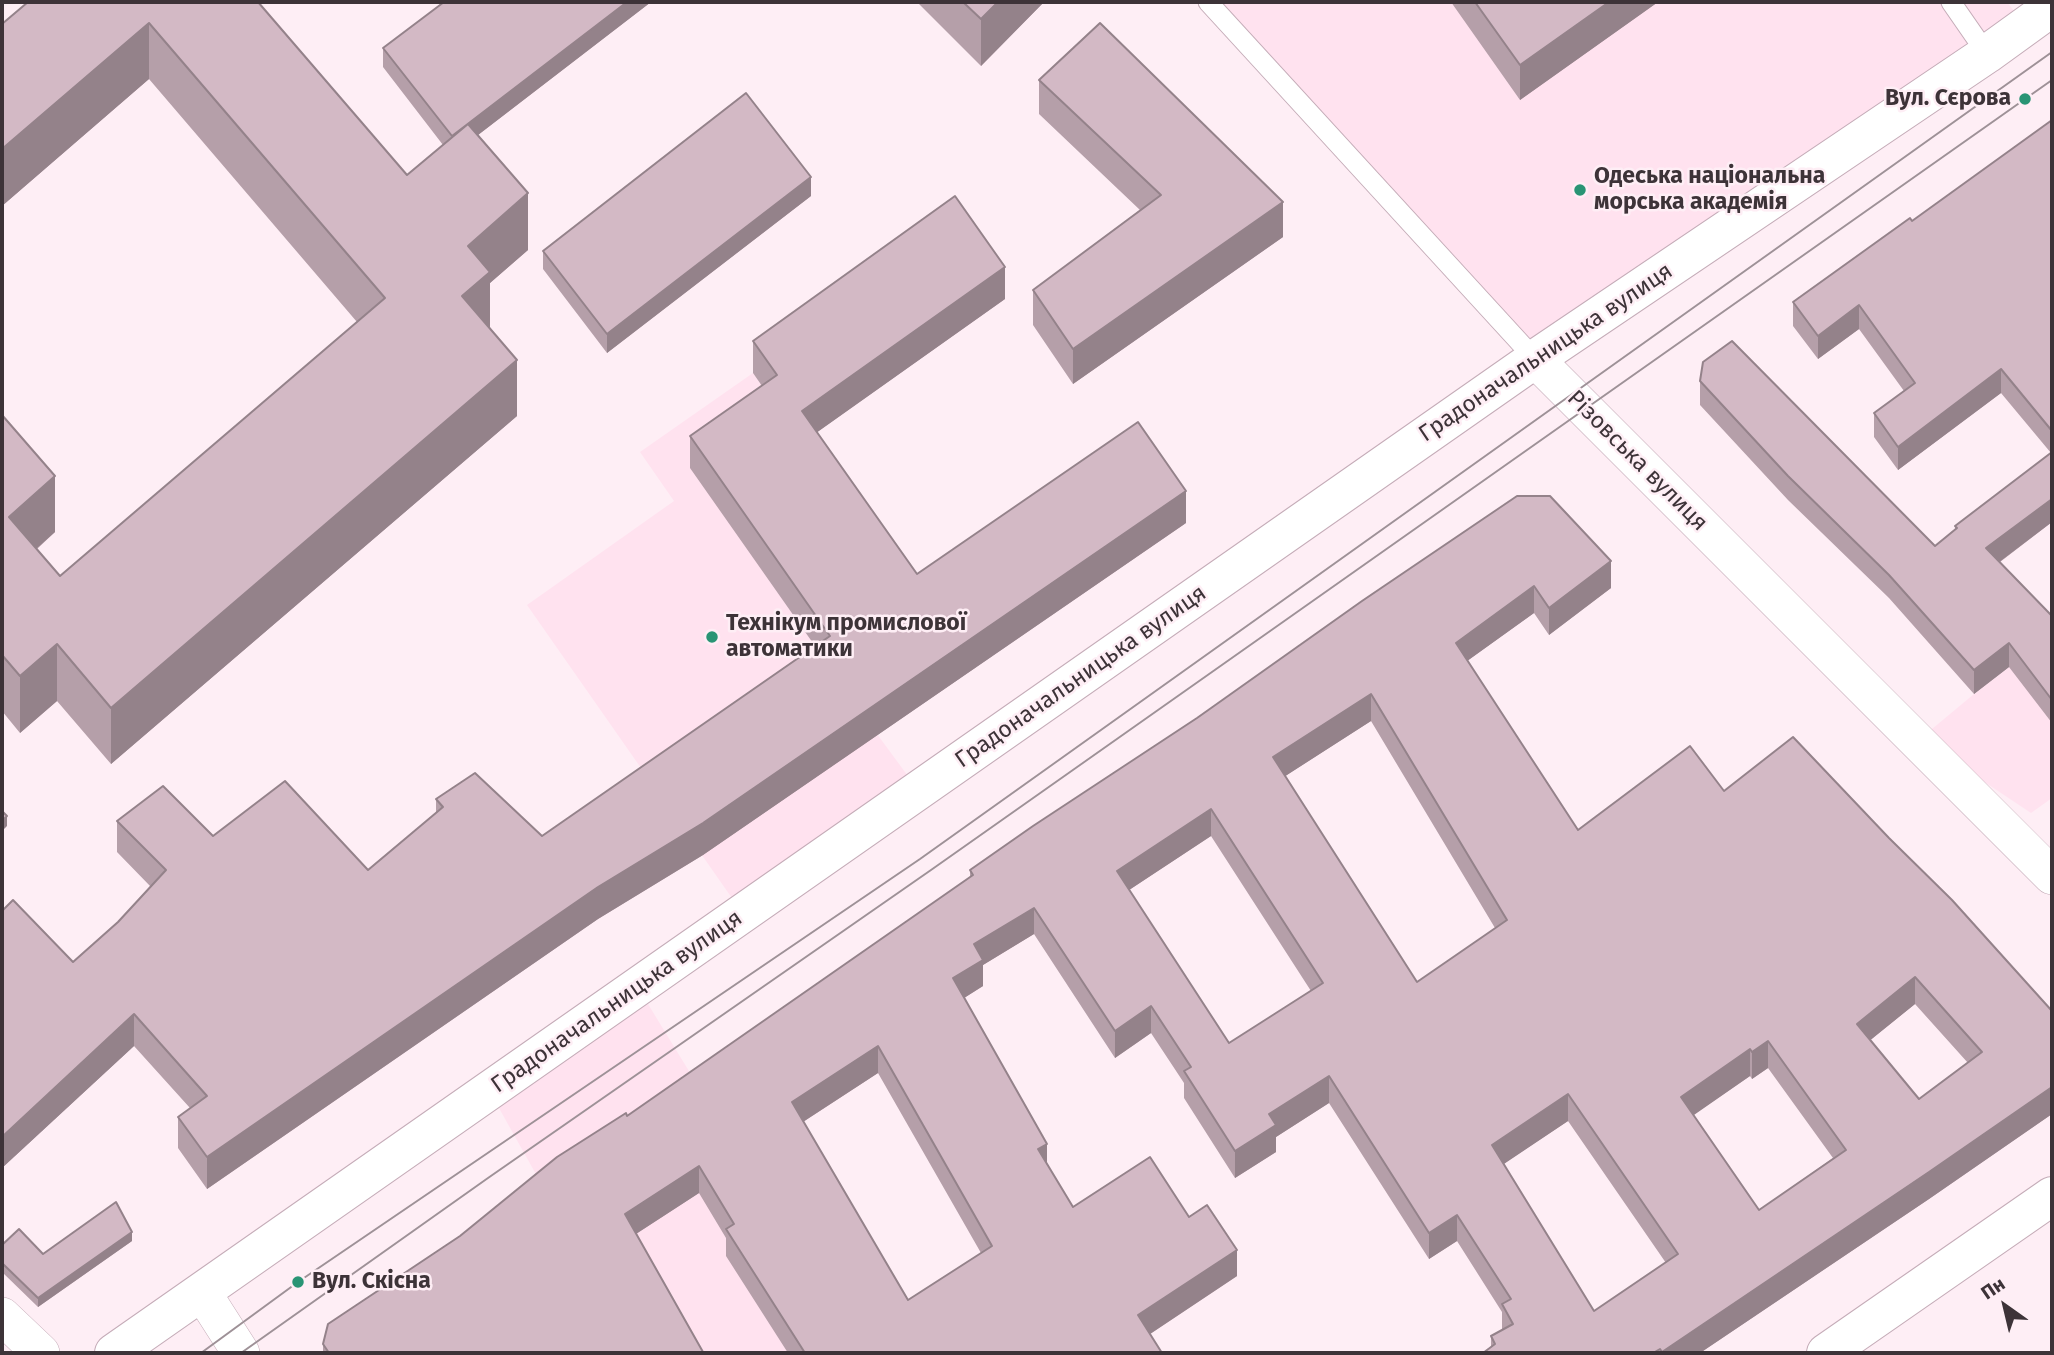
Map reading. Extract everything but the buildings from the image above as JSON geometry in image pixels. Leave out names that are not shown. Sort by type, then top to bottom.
[{"type":"street","name":"Градоначальницька вулиця","points":[[114,1353],[1535,359],[1987,54],[2052,7]]},
{"type":"street","name":"Різовська вулиця","points":[[1535,359],[2052,876]]},
{"type":"street","points":[[1826,1353],[2052,1196]]},
{"type":"street","points":[[202,1292],[241,1353]]},
{"type":"street","points":[[2,1315],[41,1353]]},
{"type":"lane","name":"Різовська вулиця","points":[[1208,2],[1535,359]]},
{"type":"lane","points":[[1951,2],[1987,54]]},
{"type":"shaded area","name":"Одеська національна морська академія","points":[[1205,2],[2007,2],[2023,23],[1536,357]]},
{"type":"shaded area","name":"Технікум промислової автоматики","points":[[753,373],[777,407],[877,734],[916,787],[741,911],[527,605],[674,501],[640,452]]},
{"type":"shaded area","points":[[2052,634],[2052,798],[2031,813],[1920,739]]},
{"type":"shaded area","points":[[640,991],[859,1353],[636,1353],[490,1092]]},
{"type":"tram line","points":[[201,1353],[298,1282],[920,859],[2052,52]]},
{"type":"tram line","points":[[241,1353],[2052,80]]},
{"type":"place","name":"Вул. Сєрова","points":[[2025,99]]},
{"type":"place","name":"Одеська національна морська академія","points":[[1580,190]]},
{"type":"place","name":"Технікум промислової автоматики","points":[[712,637]]},
{"type":"place","name":"Вул. Скісна","points":[[298,1282]]}]
